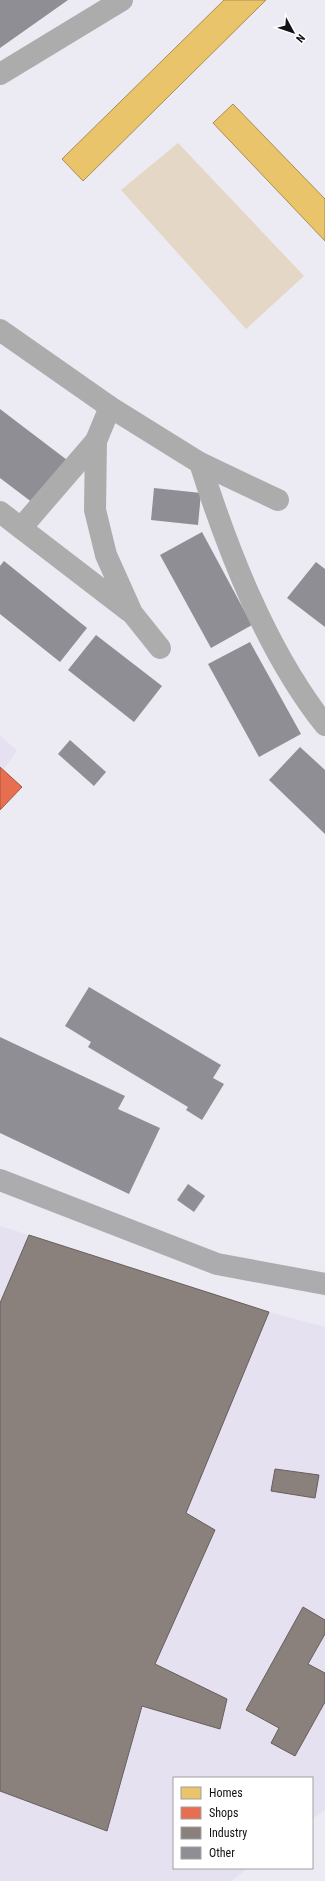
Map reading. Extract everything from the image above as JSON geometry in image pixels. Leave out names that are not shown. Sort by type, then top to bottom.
[{"type":"main road","points":[[0,1180],[217,1264],[325,1284]]},
{"type":"street","points":[[0,74],[122,0]]},
{"type":"street","points":[[0,330],[110,407],[200,463],[278,500]]},
{"type":"street","points":[[21,528],[96,441],[110,407]]},
{"type":"street","points":[[96,441],[95,510],[106,555],[132,613]]},
{"type":"street","points":[[200,463],[216,512],[254,605],[277,654],[308,704],[325,725]]},
{"type":"street","points":[[0,512],[132,613],[160,648]]},
{"type":"shaded area","points":[[178,143],[304,276],[246,329],[121,190]]},
{"type":"shaded area","points":[[0,736],[17,750],[0,775]]},
{"type":"shaded area","points":[[0,1226],[29,1235],[211,1307],[269,1312],[325,1327],[325,1810],[313,1818],[313,1777],[173,1777],[173,1869],[247,1869],[231,1881],[0,1881]]},
{"type":"building: Homes","points":[[224,0],[266,0],[83,181],[62,159]]},
{"type":"building: Homes","points":[[233,104],[325,199],[325,241],[213,123]]},
{"type":"building: Shops","points":[[0,767],[22,787],[0,810]]},
{"type":"building: Industry","points":[[29,1235],[269,1312],[186,1513],[215,1530],[155,1664],[227,1699],[220,1729],[142,1706],[107,1831],[0,1791],[0,1303]]},
{"type":"building: Industry","points":[[275,1469],[319,1475],[315,1498],[271,1491]]},
{"type":"building: Industry","points":[[303,1607],[325,1620],[325,1634],[308,1664],[325,1673],[325,1702],[295,1756],[271,1743],[279,1728],[246,1710]]},
{"type":"building: Other","points":[[0,0],[68,0],[0,48]]},
{"type":"building: Other","points":[[0,409],[67,460],[33,503],[0,478]]},
{"type":"building: Other","points":[[154,488],[201,493],[198,525],[151,520]]},
{"type":"building: Other","points":[[202,532],[252,625],[211,648],[160,555]]},
{"type":"building: Other","points":[[4,561],[87,628],[60,662],[0,614],[0,566]]},
{"type":"building: Other","points":[[316,562],[325,569],[325,627],[287,598]]},
{"type":"building: Other","points":[[96,635],[162,686],[134,722],[68,670]]},
{"type":"building: Other","points":[[250,642],[301,734],[259,757],[208,664]]},
{"type":"building: Other","points":[[70,740],[106,772],[94,786],[58,754]]},
{"type":"building: Other","points":[[300,747],[325,770],[325,834],[269,780]]},
{"type":"building: Other","points":[[89,987],[221,1065],[213,1078],[224,1084],[202,1120],[186,1110],[188,1107],[88,1047],[91,1042],[65,1026]]},
{"type":"building: Other","points":[[0,1037],[125,1096],[118,1109],[160,1128],[129,1194],[0,1133]]},
{"type":"building: Other","points":[[188,1184],[205,1196],[194,1212],[177,1200]]}]
